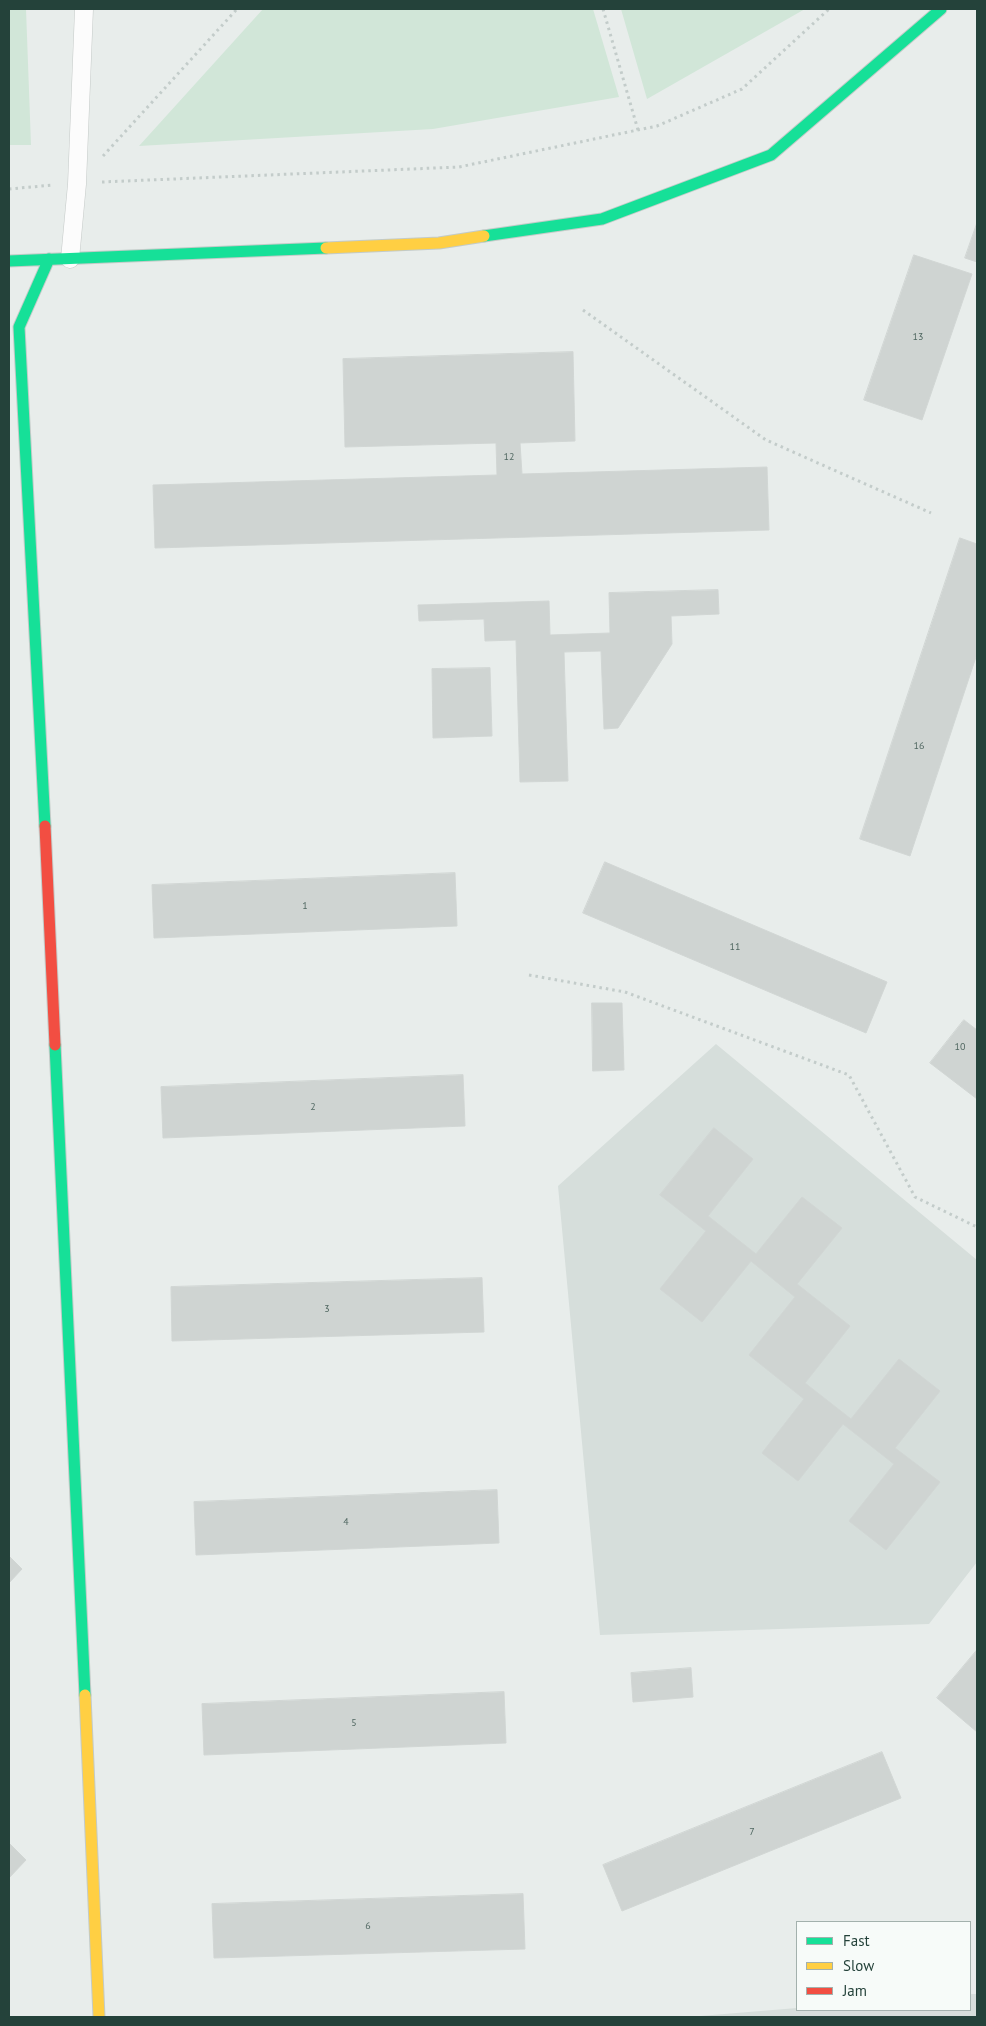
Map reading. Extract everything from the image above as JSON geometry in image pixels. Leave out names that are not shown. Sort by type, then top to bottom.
[{"type":"street","points":[[9,261],[439,243],[602,219],[771,155],[941,9]]},
{"type":"street","points":[[49,259],[20,326],[100,2017]]},
{"type":"lane","points":[[70,259],[77,184],[84,9]]},
{"type":"path","points":[[77,184],[237,9]]},
{"type":"path","points":[[604,9],[638,130]]},
{"type":"path","points":[[9,189],[77,184],[459,167],[638,130],[656,126],[742,89],[829,9]]},
{"type":"path","points":[[583,310],[766,440],[931,514]]},
{"type":"path","points":[[529,975],[625,992],[849,1075],[915,1197],[977,1227]]},
{"type":"shaded area","points":[[716,1044],[977,1260],[977,1562],[929,1624],[600,1635],[558,1186]]},
{"type":"shaded area","points":[[971,1994],[977,1994],[977,2017],[688,2017],[796,2008],[796,2011],[971,2011]]},
{"type":"green space","points":[[9,9],[26,9],[31,145],[9,145]]},
{"type":"green space","points":[[263,9],[593,9],[619,97],[433,129],[139,146]]},
{"type":"green space","points":[[621,9],[805,9],[647,99]]},
{"type":"building","points":[[977,223],[977,262],[965,258]]},
{"type":"building","points":[[914,255],[972,274],[922,420],[864,400]]},
{"type":"building","points":[[573,352],[575,441],[520,443],[522,474],[767,467],[769,530],[155,548],[153,485],[497,475],[496,443],[345,447],[343,359]]},
{"type":"building","points":[[960,538],[977,544],[977,654],[910,856],[860,839]]},
{"type":"building","points":[[718,590],[719,614],[671,616],[672,644],[618,728],[604,729],[601,651],[564,652],[568,781],[520,782],[516,640],[485,641],[484,619],[419,621],[418,605],[549,601],[550,635],[610,633],[609,593]]},
{"type":"building","points":[[490,668],[492,736],[433,738],[432,669]]},
{"type":"building","points":[[605,862],[887,982],[866,1033],[583,913]]},
{"type":"building","points":[[455,873],[457,926],[154,938],[152,885]]},
{"type":"building","points":[[592,1003],[622,1003],[624,1070],[593,1071]]},
{"type":"building","points":[[964,1020],[977,1030],[977,1099],[930,1063]]},
{"type":"building","points":[[463,1075],[465,1126],[163,1138],[161,1087]]},
{"type":"building","points":[[714,1128],[753,1159],[708,1216],[756,1254],[802,1197],[842,1228],[797,1284],[850,1326],[805,1383],[851,1419],[899,1359],[940,1391],[895,1448],[940,1482],[886,1550],[849,1521],[894,1464],[843,1424],[798,1481],[762,1453],[804,1399],[749,1355],[795,1297],[751,1261],[702,1322],[660,1289],[706,1231],[660,1195]]},
{"type":"building","points":[[482,1278],[484,1332],[172,1341],[171,1287]]},
{"type":"building","points":[[497,1490],[499,1543],[196,1555],[194,1502]]},
{"type":"building","points":[[9,1556],[22,1569],[9,1583]]},
{"type":"building","points":[[977,1650],[977,1732],[937,1698]]},
{"type":"building","points":[[691,1668],[693,1697],[633,1702],[631,1673]]},
{"type":"building","points":[[504,1692],[506,1743],[204,1755],[202,1704]]},
{"type":"building","points":[[882,1752],[901,1798],[622,1911],[603,1865]]},
{"type":"building","points":[[9,1843],[26,1860],[9,1878]]},
{"type":"building","points":[[523,1894],[525,1949],[214,1958],[212,1904]]},
{"type":"traffic: fast","points":[[484,236],[602,219],[771,155],[941,9]]},
{"type":"traffic: fast","points":[[9,261],[326,248]]},
{"type":"traffic: fast","points":[[45,826],[19,327],[49,259]]},
{"type":"traffic: fast","points":[[55,1045],[85,1695]]},
{"type":"traffic: slow","points":[[326,248],[439,243],[484,236]]},
{"type":"traffic: slow","points":[[85,1695],[99,2017]]},
{"type":"traffic: jam","points":[[45,826],[55,1045]]}]
